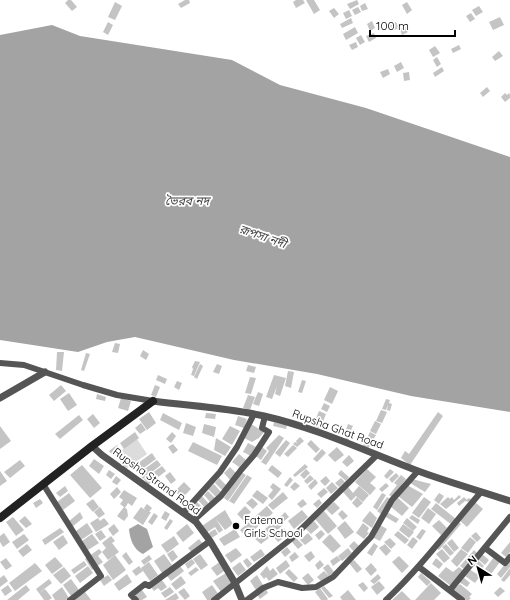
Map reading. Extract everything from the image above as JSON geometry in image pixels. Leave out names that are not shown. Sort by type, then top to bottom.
[{"type":"main road","points":[[1,513],[43,484],[153,402]]},
{"type":"street","points":[[0,363],[24,365],[117,395],[153,402]]},
{"type":"street","points":[[0,398],[45,372]]},
{"type":"street","name":"Rupsha Ghat Road","points":[[153,402],[265,416],[301,427],[418,471],[510,501]]},
{"type":"street","points":[[183,513],[220,472],[237,447],[254,414]]},
{"type":"street","points":[[194,520],[221,496],[254,455],[269,432],[262,428],[265,416]]},
{"type":"street","name":"Rupsha Strand Road","points":[[92,446],[196,522],[210,541],[235,583],[242,600]]},
{"type":"street","points":[[214,600],[290,539],[377,455]]},
{"type":"street","points":[[247,600],[263,588],[278,582],[302,588],[316,588],[333,577],[371,537],[392,500],[418,471]]},
{"type":"street","points":[[43,484],[101,576],[70,600]]},
{"type":"street","points":[[386,600],[402,586],[419,567],[481,492]]},
{"type":"street","points":[[450,590],[510,517]]},
{"type":"street","points":[[136,600],[131,595],[144,584],[149,586],[210,541]]},
{"type":"street","points":[[484,548],[505,563],[510,557]]},
{"type":"street","points":[[419,567],[462,600]]},
{"type":"shaded area","points":[[137,439],[147,454],[126,469],[115,455]]},
{"type":"water","name":"ভৈরব নদ","points":[[52,25],[80,36],[232,60],[280,85],[366,108],[510,157],[510,412],[411,396],[317,374],[234,360],[135,337],[107,342],[78,352],[0,340],[0,35]]},
{"type":"water","points":[[138,524],[147,529],[153,547],[143,554],[134,547],[129,533],[129,529]]},
{"type":"building","points":[[68,0],[71,0],[77,7],[72,11],[65,3]]},
{"type":"building","points":[[185,0],[189,0],[190,3],[181,8],[178,4]]},
{"type":"building","points":[[296,0],[303,0],[305,3],[296,8],[293,2]]},
{"type":"building","points":[[306,0],[314,0],[320,10],[314,14]]},
{"type":"building","points":[[357,0],[359,4],[350,9],[347,4]]},
{"type":"building","points":[[115,2],[122,6],[115,20],[108,17]]},
{"type":"building","points":[[407,2],[412,10],[407,14],[402,5]]},
{"type":"building","points":[[365,3],[368,9],[362,11],[360,6]]},
{"type":"building","points":[[479,6],[483,12],[476,16],[472,10]]},
{"type":"building","points":[[358,7],[361,12],[355,15],[352,10]]},
{"type":"building","points":[[334,8],[339,14],[334,18],[329,11]]},
{"type":"building","points":[[349,10],[352,16],[346,19],[343,13]]},
{"type":"building","points":[[471,13],[475,19],[470,22],[466,16]]},
{"type":"building","points":[[500,17],[504,25],[493,30],[489,22]]},
{"type":"building","points":[[351,18],[353,23],[342,28],[340,24]]},
{"type":"building","points":[[372,21],[375,28],[370,31],[367,24]]},
{"type":"building","points":[[108,22],[113,25],[108,35],[103,32]]},
{"type":"building","points":[[396,22],[399,28],[392,31],[389,26]]},
{"type":"building","points":[[405,26],[408,32],[402,35],[400,29]]},
{"type":"building","points":[[355,27],[358,33],[346,40],[343,34]]},
{"type":"building","points":[[374,33],[376,38],[369,42],[366,36]]},
{"type":"building","points":[[361,35],[365,42],[360,45],[356,38]]},
{"type":"building","points":[[356,42],[358,47],[352,50],[349,45]]},
{"type":"building","points":[[459,45],[461,49],[453,53],[451,49]]},
{"type":"building","points":[[435,46],[440,53],[433,57],[429,50]]},
{"type":"building","points":[[499,51],[503,56],[495,61],[492,57]]},
{"type":"building","points":[[437,57],[441,64],[437,67],[433,60]]},
{"type":"building","points":[[401,62],[404,68],[397,72],[394,66]]},
{"type":"building","points":[[442,67],[444,71],[435,77],[433,73]]},
{"type":"building","points":[[388,69],[390,74],[383,78],[380,72]]},
{"type":"building","points":[[409,72],[410,80],[404,81],[403,73]]},
{"type":"building","points":[[487,87],[490,91],[483,97],[480,93]]},
{"type":"building","points":[[505,93],[507,95],[509,93],[510,98],[505,102],[501,97]]},
{"type":"building","points":[[115,343],[120,344],[118,353],[112,352]]},
{"type":"building","points":[[143,350],[149,354],[146,360],[140,356]]},
{"type":"building","points":[[57,352],[64,352],[62,371],[56,370]]},
{"type":"building","points":[[86,353],[90,354],[84,371],[81,370]]},
{"type":"building","points":[[195,361],[200,362],[194,376],[191,375],[193,369],[192,367]]},
{"type":"building","points":[[200,364],[203,366],[197,379],[194,377]]},
{"type":"building","points":[[217,364],[222,366],[219,374],[213,372]]},
{"type":"building","points":[[248,365],[256,367],[254,373],[246,371]]},
{"type":"building","points":[[288,371],[294,372],[291,388],[285,386]]},
{"type":"building","points":[[158,375],[167,379],[165,384],[156,380]]},
{"type":"building","points":[[274,375],[286,378],[280,396],[275,394],[277,386],[272,399],[266,397]]},
{"type":"building","points":[[250,377],[256,378],[251,394],[245,393]]},
{"type":"building","points":[[302,380],[306,381],[302,393],[298,392]]},
{"type":"building","points":[[177,381],[182,383],[179,390],[174,387]]},
{"type":"building","points":[[61,385],[66,391],[54,401],[49,395]]},
{"type":"building","points":[[155,385],[160,387],[156,397],[151,395]]},
{"type":"building","points":[[330,387],[338,391],[332,404],[324,400]]},
{"type":"building","points":[[258,392],[263,394],[259,406],[253,404]]},
{"type":"building","points":[[69,393],[77,405],[68,411],[60,399]]},
{"type":"building","points":[[97,394],[106,397],[105,401],[96,399]]},
{"type":"building","points":[[248,395],[255,397],[250,410],[243,408]]},
{"type":"building","points":[[121,398],[131,401],[128,411],[118,408]]},
{"type":"building","points":[[386,399],[390,400],[389,403],[392,404],[390,411],[387,410],[388,405],[386,410],[382,409]]},
{"type":"building","points":[[324,403],[330,406],[327,412],[321,409]]},
{"type":"building","points":[[381,410],[387,412],[382,423],[376,421]]},
{"type":"building","points":[[319,411],[326,414],[320,429],[313,426]]},
{"type":"building","points":[[149,412],[156,423],[147,430],[139,419]]},
{"type":"building","points":[[438,412],[443,416],[410,465],[401,458],[405,451],[409,454]]},
{"type":"building","points":[[163,413],[182,423],[179,430],[160,420]]},
{"type":"building","points":[[206,413],[216,414],[215,419],[205,418]]},
{"type":"building","points":[[93,414],[100,423],[94,428],[87,419]]},
{"type":"building","points":[[79,415],[83,420],[60,439],[55,434]]},
{"type":"building","points":[[238,416],[247,419],[244,428],[235,425]]},
{"type":"building","points":[[375,421],[381,424],[376,434],[370,431]]},
{"type":"building","points":[[274,422],[287,425],[286,429],[273,426]]},
{"type":"building","points":[[141,423],[146,430],[140,434],[135,428]]},
{"type":"building","points":[[186,423],[196,427],[193,436],[183,433]]},
{"type":"building","points":[[204,424],[216,427],[214,437],[202,433]]},
{"type":"building","points":[[251,424],[264,432],[259,438],[252,442],[244,438]]},
{"type":"building","points":[[348,424],[353,426],[349,434],[351,436],[348,441],[345,439],[348,433],[345,432]]},
{"type":"building","points":[[0,426],[11,441],[0,449]]},
{"type":"building","points":[[230,426],[240,431],[232,445],[222,439]]},
{"type":"building","points":[[135,432],[139,438],[124,449],[120,443]]},
{"type":"building","points":[[172,432],[176,436],[171,443],[166,439]]},
{"type":"building","points":[[370,432],[376,435],[368,449],[363,446]]},
{"type":"building","points":[[279,435],[284,438],[266,465],[261,462],[269,451],[266,448]]},
{"type":"building","points":[[300,437],[304,441],[297,447],[293,444],[295,442],[297,443],[296,441]]},
{"type":"building","points":[[216,438],[231,447],[225,456],[214,450]]},
{"type":"building","points":[[286,440],[290,443],[280,457],[275,453]]},
{"type":"building","points":[[311,440],[320,449],[316,453],[307,444]]},
{"type":"building","points":[[193,442],[222,456],[217,465],[188,451]]},
{"type":"building","points":[[248,443],[256,447],[251,456],[243,452]]},
{"type":"building","points":[[173,444],[178,450],[173,454],[168,447]]},
{"type":"building","points":[[117,445],[121,450],[113,456],[109,451]]},
{"type":"building","points":[[293,445],[297,448],[288,457],[284,454]]},
{"type":"building","points":[[262,447],[267,451],[261,460],[256,456]]},
{"type":"building","points":[[337,447],[344,455],[335,462],[328,455]]},
{"type":"building","points":[[322,449],[326,453],[317,462],[313,459]]},
{"type":"building","points":[[152,453],[156,459],[138,472],[134,466]]},
{"type":"building","points":[[239,454],[246,460],[239,467],[232,462]]},
{"type":"building","points":[[349,455],[354,461],[347,467],[342,462]]},
{"type":"building","points":[[94,459],[104,466],[99,474],[89,466]]},
{"type":"building","points":[[20,460],[25,466],[10,478],[4,472]]},
{"type":"building","points":[[157,460],[161,465],[143,479],[139,473]]},
{"type":"building","points":[[305,464],[308,467],[295,477],[293,475]]},
{"type":"building","points":[[82,465],[102,488],[90,498],[70,475]]},
{"type":"building","points":[[272,465],[282,473],[278,478],[268,470]]},
{"type":"building","points":[[162,466],[166,471],[148,485],[144,479]]},
{"type":"building","points":[[230,467],[237,474],[230,480],[224,473]]},
{"type":"building","points":[[306,469],[310,473],[304,479],[300,475]]},
{"type":"building","points":[[367,469],[376,477],[370,483],[376,488],[370,495],[355,482]]},
{"type":"building","points":[[390,469],[394,472],[387,479],[384,476]]},
{"type":"building","points":[[109,470],[115,474],[111,479],[106,475]]},
{"type":"building","points":[[341,470],[349,477],[346,481],[338,474]]},
{"type":"building","points":[[0,471],[7,481],[0,486]]},
{"type":"building","points":[[170,472],[176,480],[171,484],[165,476]]},
{"type":"building","points":[[241,472],[246,475],[228,501],[224,498]]},
{"type":"building","points":[[396,473],[399,476],[392,483],[389,479]]},
{"type":"building","points":[[247,475],[252,478],[234,504],[229,501]]},
{"type":"building","points":[[310,475],[314,479],[307,484],[304,481]]},
{"type":"building","points":[[401,475],[406,479],[392,497],[389,495],[397,485],[394,483]]},
{"type":"building","points":[[116,476],[121,480],[117,485],[112,482]]},
{"type":"building","points":[[326,476],[330,481],[325,486],[320,481]]},
{"type":"building","points":[[290,477],[293,480],[287,487],[284,485]]},
{"type":"building","points":[[219,478],[227,486],[223,491],[215,483]]},
{"type":"building","points":[[341,478],[345,482],[339,487],[335,483]]},
{"type":"building","points":[[315,479],[318,483],[311,490],[308,486]]},
{"type":"building","points":[[412,479],[431,484],[425,492],[410,483]]},
{"type":"building","points":[[184,482],[191,489],[182,498],[175,491]]},
{"type":"building","points":[[295,482],[300,486],[294,491],[290,487]]},
{"type":"building","points":[[332,482],[338,488],[331,494],[326,488]]},
{"type":"building","points":[[273,483],[281,489],[272,500],[268,496],[273,490],[270,487]]},
{"type":"building","points":[[386,483],[389,486],[382,492],[379,489]]},
{"type":"building","points":[[214,484],[222,493],[217,498],[208,489]]},
{"type":"building","points":[[407,485],[423,494],[412,507],[398,496]]},
{"type":"building","points":[[65,486],[68,491],[60,497],[56,493]]},
{"type":"building","points":[[359,486],[369,495],[363,502],[356,496],[351,501],[343,492],[348,487],[353,493]]},
{"type":"building","points":[[117,487],[121,492],[114,499],[110,494]]},
{"type":"building","points":[[324,488],[328,492],[321,498],[317,494]]},
{"type":"building","points":[[124,490],[137,498],[132,506],[128,503],[125,508],[127,509],[128,516],[124,521],[117,516],[124,507],[120,504],[123,500],[119,497]]},
{"type":"building","points":[[257,490],[268,498],[263,504],[252,496]]},
{"type":"building","points":[[208,491],[216,499],[212,504],[204,495]]},
{"type":"building","points":[[283,492],[288,498],[273,510],[268,505]]},
{"type":"building","points":[[69,493],[75,501],[63,510],[57,502]]},
{"type":"building","points":[[382,493],[386,495],[377,510],[373,507]]},
{"type":"building","points":[[439,493],[444,496],[439,504],[434,500]]},
{"type":"building","points":[[459,495],[461,497],[446,509],[440,504],[448,497],[450,499],[452,497],[454,500]]},
{"type":"building","points":[[202,496],[210,505],[206,509],[198,500]]},
{"type":"building","points":[[357,497],[363,503],[357,508],[352,503]]},
{"type":"building","points":[[387,497],[390,499],[381,514],[377,511]]},
{"type":"building","points":[[397,497],[409,508],[402,516],[390,506]]},
{"type":"building","points":[[424,497],[431,502],[419,518],[412,513]]},
{"type":"building","points":[[464,497],[467,500],[468,498],[471,499],[470,502],[465,501],[459,506],[457,503]]},
{"type":"building","points":[[252,498],[258,504],[253,509],[246,503]]},
{"type":"building","points":[[40,499],[43,503],[36,508],[33,503]]},
{"type":"building","points":[[93,499],[99,507],[93,512],[86,504]]},
{"type":"building","points":[[303,499],[307,504],[301,508],[297,504]]},
{"type":"building","points":[[319,499],[322,503],[317,508],[313,504]]},
{"type":"building","points":[[196,501],[204,509],[198,515],[190,507]]},
{"type":"building","points":[[334,502],[340,508],[332,515],[326,509]]},
{"type":"building","points":[[475,502],[483,509],[467,527],[459,520]]},
{"type":"building","points":[[436,503],[456,519],[452,525],[431,509]]},
{"type":"building","points":[[147,504],[152,508],[143,525],[133,518],[141,507],[145,510],[144,508]]},
{"type":"building","points":[[245,506],[251,512],[243,520],[237,514]]},
{"type":"building","points":[[267,506],[273,513],[246,537],[240,530]]},
{"type":"building","points":[[100,507],[105,514],[99,518],[94,512]]},
{"type":"building","points":[[428,508],[436,514],[429,524],[421,518]]},
{"type":"building","points":[[225,510],[233,524],[225,530],[216,519],[223,530],[219,533],[215,527],[206,533],[202,526]]},
{"type":"building","points":[[302,510],[308,517],[294,529],[288,521]]},
{"type":"building","points":[[342,510],[348,516],[343,520],[338,514]]},
{"type":"building","points":[[165,511],[170,514],[166,521],[161,518]]},
{"type":"building","points":[[324,511],[337,526],[328,534],[315,519]]},
{"type":"building","points":[[370,511],[377,518],[372,528],[362,521]]},
{"type":"building","points":[[80,512],[83,518],[72,527],[68,522]]},
{"type":"building","points":[[285,512],[289,517],[283,522],[280,517]]},
{"type":"building","points":[[387,512],[399,519],[396,523],[384,516]]},
{"type":"building","points":[[154,513],[158,516],[152,525],[148,522]]},
{"type":"building","points":[[412,515],[420,520],[418,524],[409,518]]},
{"type":"building","points":[[25,516],[32,524],[26,528],[19,521]]},
{"type":"building","points":[[13,517],[24,530],[16,536],[6,522]]},
{"type":"building","points":[[98,518],[100,521],[104,518],[109,524],[96,532],[90,523]]},
{"type":"building","points":[[407,518],[417,527],[413,531],[403,523]]},
{"type":"building","points":[[170,519],[173,521],[167,530],[164,528]]},
{"type":"building","points":[[277,519],[283,525],[271,536],[265,529]]},
{"type":"building","points":[[439,520],[447,528],[441,535],[432,526]]},
{"type":"building","points":[[314,521],[319,527],[311,534],[305,528]]},
{"type":"building","points":[[345,521],[354,532],[345,539],[337,528]]},
{"type":"building","points":[[458,521],[461,524],[439,550],[436,548]]},
{"type":"building","points":[[87,523],[93,532],[78,542],[72,534]]},
{"type":"building","points":[[363,523],[369,528],[367,532],[369,533],[364,539],[356,533]]},
{"type":"building","points":[[114,524],[119,531],[113,536],[108,529]]},
{"type":"building","points":[[187,524],[194,533],[183,542],[176,533]]},
{"type":"building","points":[[403,524],[414,532],[409,538],[399,530]]},
{"type":"building","points":[[380,525],[387,529],[380,541],[372,537]]},
{"type":"building","points":[[60,528],[64,532],[45,545],[42,540]]},
{"type":"building","points":[[284,528],[289,534],[278,542],[273,536]]},
{"type":"building","points":[[215,529],[218,534],[210,539],[207,534]]},
{"type":"building","points":[[235,529],[240,537],[224,546],[219,539]]},
{"type":"building","points":[[422,529],[426,531],[420,540],[416,537]]},
{"type":"building","points":[[101,530],[106,537],[100,541],[95,534]]},
{"type":"building","points":[[264,530],[270,537],[261,544],[254,538]]},
{"type":"building","points":[[321,530],[325,534],[319,540],[315,535]]},
{"type":"building","points":[[398,531],[409,540],[405,544],[394,535]]},
{"type":"building","points":[[476,532],[481,538],[477,542],[471,536]]},
{"type":"building","points":[[4,533],[10,542],[3,547],[0,542],[0,536]]},
{"type":"building","points":[[308,533],[313,539],[305,545],[300,540]]},
{"type":"building","points":[[24,534],[29,540],[17,549],[12,542]]},
{"type":"building","points":[[92,534],[99,543],[88,550],[82,541]]},
{"type":"building","points":[[330,534],[341,546],[333,553],[322,542]]},
{"type":"building","points":[[63,535],[68,543],[59,550],[53,542]]},
{"type":"building","points":[[111,536],[115,541],[112,543],[119,552],[108,560],[102,552],[106,548],[102,543]]},
{"type":"building","points":[[174,536],[179,544],[167,553],[161,545]]},
{"type":"building","points":[[413,537],[418,541],[412,549],[407,545]]},
{"type":"building","points":[[470,537],[476,542],[468,553],[461,548]]},
{"type":"building","points":[[296,538],[303,545],[298,549],[292,542]]},
{"type":"building","points":[[390,538],[396,544],[391,549],[384,542]]},
{"type":"building","points":[[199,539],[203,544],[192,553],[188,548]]},
{"type":"building","points":[[452,539],[459,548],[454,552],[447,543]]},
{"type":"building","points":[[354,541],[359,546],[354,552],[349,546]]},
{"type":"building","points":[[510,542],[510,552],[506,557],[501,553]]},
{"type":"building","points":[[374,543],[378,546],[372,556],[367,553]]},
{"type":"building","points":[[27,544],[32,550],[23,557],[18,551]]},
{"type":"building","points":[[385,544],[391,551],[386,556],[379,548]]},
{"type":"building","points":[[446,544],[454,553],[450,556],[442,547]]},
{"type":"building","points":[[287,547],[291,552],[285,557],[281,552]]},
{"type":"building","points":[[236,548],[242,555],[231,563],[225,555]]},
{"type":"building","points":[[348,548],[352,553],[342,561],[338,556]]},
{"type":"building","points":[[99,549],[102,552],[98,556],[103,562],[92,570],[85,559]]},
{"type":"building","points":[[261,549],[265,555],[254,562],[250,557]]},
{"type":"building","points":[[442,549],[450,558],[444,563],[436,554]]},
{"type":"building","points":[[461,549],[468,554],[457,567],[451,561]]},
{"type":"building","points":[[173,550],[178,557],[172,562],[167,554]]},
{"type":"building","points":[[474,550],[478,554],[465,570],[460,566]]},
{"type":"building","points":[[311,551],[315,557],[309,562],[304,556]]},
{"type":"building","points":[[126,552],[133,562],[129,565],[122,556]]},
{"type":"building","points":[[295,552],[299,557],[292,562],[289,557]]},
{"type":"building","points":[[164,554],[172,565],[162,573],[154,561]]},
{"type":"building","points":[[200,554],[208,565],[201,570],[193,559]]},
{"type":"building","points":[[482,554],[489,560],[485,565],[478,559]]},
{"type":"building","points":[[115,555],[126,570],[113,580],[103,565]]},
{"type":"building","points":[[149,555],[152,559],[144,565],[141,561]]},
{"type":"building","points":[[337,556],[341,560],[333,566],[330,561]]},
{"type":"building","points":[[399,556],[409,566],[402,573],[392,562]]},
{"type":"building","points":[[55,557],[63,566],[52,574],[45,565]]},
{"type":"building","points":[[494,557],[500,562],[491,574],[485,569]]},
{"type":"building","points":[[6,558],[12,566],[6,570],[0,562]]},
{"type":"building","points":[[247,558],[252,564],[248,568],[243,561]]},
{"type":"building","points":[[436,558],[443,564],[439,569],[432,564]]},
{"type":"building","points":[[510,558],[510,567],[501,578],[497,574]]},
{"type":"building","points":[[192,559],[195,563],[188,569],[185,564]]},
{"type":"building","points":[[286,560],[290,566],[280,574],[276,568]]},
{"type":"building","points":[[320,560],[324,565],[318,570],[315,565]]},
{"type":"building","points":[[354,560],[362,569],[357,573],[349,563]]},
{"type":"building","points":[[478,560],[484,566],[480,571],[473,565]]},
{"type":"building","points":[[84,561],[87,565],[74,574],[71,570]]},
{"type":"building","points":[[221,561],[227,569],[217,576],[211,568]]},
{"type":"building","points":[[149,562],[158,575],[150,581],[141,568]]},
{"type":"building","points":[[240,562],[246,570],[238,576],[232,568]]},
{"type":"building","points":[[35,563],[42,571],[15,591],[9,583]]},
{"type":"building","points":[[371,563],[377,570],[371,576],[365,569]]},
{"type":"building","points":[[328,564],[334,572],[329,576],[323,568]]},
{"type":"building","points":[[88,566],[93,573],[80,583],[75,576]]},
{"type":"building","points":[[139,566],[143,571],[136,576],[132,571]]},
{"type":"building","points":[[180,566],[184,571],[171,581],[167,576]]},
{"type":"building","points":[[267,566],[270,571],[273,568],[278,574],[269,581],[266,577],[264,579],[260,574]]},
{"type":"building","points":[[64,567],[71,576],[61,584],[53,575]]},
{"type":"building","points":[[196,567],[199,570],[191,576],[188,573]]},
{"type":"building","points":[[446,567],[453,572],[459,567],[464,571],[451,586],[438,576]]},
{"type":"building","points":[[510,568],[510,575],[504,582],[501,580]]},
{"type":"building","points":[[289,569],[298,578],[294,582],[285,573]]},
{"type":"building","points":[[469,569],[480,576],[475,583],[465,576]]},
{"type":"building","points":[[324,571],[329,576],[322,582],[317,577]]},
{"type":"building","points":[[226,573],[233,583],[221,592],[213,581]]},
{"type":"building","points":[[308,573],[314,580],[308,585],[302,578]]},
{"type":"building","points":[[421,573],[431,582],[427,586],[418,577]]},
{"type":"building","points":[[127,574],[132,582],[119,591],[114,584]]},
{"type":"building","points":[[378,574],[381,578],[374,584],[370,581]]},
{"type":"building","points":[[4,575],[8,581],[0,587],[0,578]]},
{"type":"building","points":[[108,575],[112,580],[104,586],[100,580]]},
{"type":"building","points":[[257,575],[263,585],[256,590],[250,581]]},
{"type":"building","points":[[181,576],[186,583],[176,590],[171,584]]},
{"type":"building","points":[[463,577],[470,583],[467,587],[459,582]]},
{"type":"building","points":[[49,579],[52,583],[39,593],[36,589]]},
{"type":"building","points":[[71,579],[79,590],[71,596],[63,585]]},
{"type":"building","points":[[162,580],[167,587],[161,591],[158,588],[154,591],[151,587]]},
{"type":"building","points":[[379,581],[385,588],[377,595],[371,587]]},
{"type":"building","points":[[363,582],[368,588],[364,592],[358,585]]},
{"type":"building","points":[[431,583],[441,593],[434,600],[415,600]]},
{"type":"building","points":[[460,584],[472,594],[469,597],[471,598],[469,600],[466,600],[453,590]]},
{"type":"building","points":[[8,585],[12,591],[5,596],[1,590]]},
{"type":"building","points":[[26,585],[30,590],[18,600],[7,600]]},
{"type":"building","points":[[212,585],[219,595],[212,600],[207,600],[202,592]]},
{"type":"building","points":[[324,586],[333,596],[329,598],[321,588]]},
{"type":"building","points":[[62,587],[69,598],[66,600],[55,600],[52,595]]},
{"type":"building","points":[[170,587],[174,592],[165,598],[161,593]]},
{"type":"building","points":[[500,587],[505,591],[498,597],[494,593]]},
{"type":"building","points":[[184,588],[190,596],[185,600],[178,592]]},
{"type":"building","points":[[320,588],[328,599],[327,600],[321,600],[315,592]]},
{"type":"building","points":[[45,589],[52,598],[49,600],[44,600],[39,593]]},
{"type":"building","points":[[266,589],[268,593],[260,599],[257,595]]},
{"type":"building","points":[[142,590],[147,597],[142,600],[138,600],[134,595]]},
{"type":"building","points":[[348,590],[356,600],[342,600],[340,597]]},
{"type":"building","points":[[402,591],[411,600],[392,600]]},
{"type":"building","points":[[85,592],[91,600],[75,599]]},
{"type":"building","points":[[176,593],[179,598],[176,600],[165,600]]},
{"type":"place","name":"Fatema Girls School","points":[[236,526]]},
{"type":"water label","name":"রূপসা নদী","points":[[263,236]]}]
